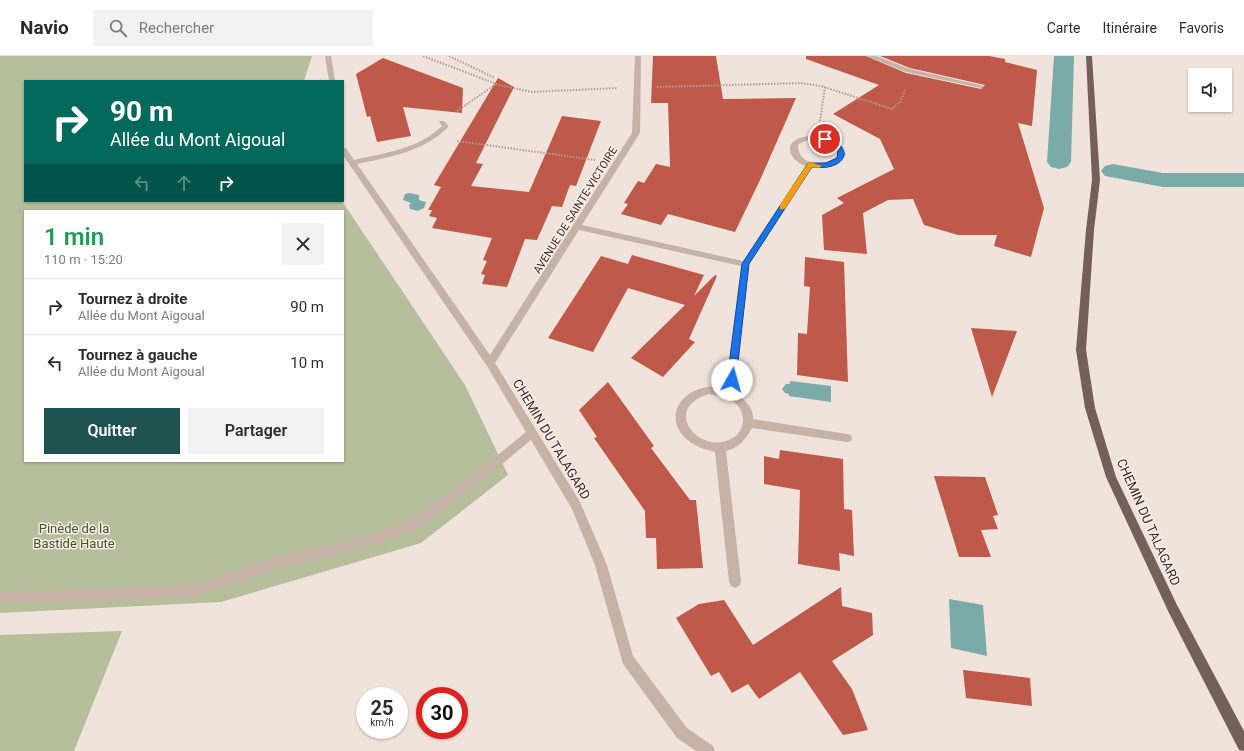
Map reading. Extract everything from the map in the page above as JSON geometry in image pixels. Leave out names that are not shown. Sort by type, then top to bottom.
[{"type":"main road","name":"CHEMIN DU TALAGARD","points":[[1089,56],[1096,180],[1081,350],[1090,408],[1111,477],[1173,609],[1244,745]]},
{"type":"street","points":[[328,56],[332,80]]},
{"type":"street","name":"AVENUE DE SAINTE-VICTOIRE","points":[[490,363],[636,133],[638,56]]},
{"type":"street","points":[[870,56],[912,72],[981,86]]},
{"type":"street","points":[[352,163],[406,148],[435,137],[446,126],[442,122]]},
{"type":"street","points":[[817,138],[832,142],[838,146],[842,155],[834,163],[827,166],[810,164],[798,158],[794,154],[794,145],[803,139],[817,138]]},
{"type":"street","name":"CHEMIN DU TALAGARD","points":[[344,151],[490,363],[576,506],[601,565],[628,659],[682,733],[708,751]]},
{"type":"street","points":[[730,394],[745,264],[810,164]]},
{"type":"street","points":[[577,227],[745,264]]},
{"type":"street","points":[[709,390],[730,394],[739,400],[746,408],[749,423],[744,435],[736,442],[720,446],[703,444],[693,439],[685,431],[681,423],[680,413],[683,405],[698,392],[709,390]]},
{"type":"street","points":[[749,423],[847,438]]},
{"type":"street","points":[[0,598],[196,591],[274,562],[359,544],[413,525],[480,476],[532,433]]},
{"type":"street","points":[[720,446],[735,582]]},
{"type":"path","points":[[423,56],[496,84],[532,92],[625,87]]},
{"type":"path","points":[[449,56],[495,78]]},
{"type":"path","points":[[655,87],[714,87],[773,83],[801,83],[825,87],[892,109],[900,102],[912,72]]},
{"type":"path","points":[[442,122],[496,84]]},
{"type":"path","points":[[817,138],[825,87]]},
{"type":"path","points":[[435,137],[617,164]]},
{"type":"green space","name":"Pinède de la Bastide Haute","points":[[0,56],[312,56],[304,80],[24,80],[24,202],[343,202],[465,385],[508,475],[421,543],[221,602],[0,613]]},
{"type":"green space","points":[[122,631],[74,751],[0,751],[0,635]]},
{"type":"water","points":[[409,193],[419,195],[419,200],[426,202],[424,208],[418,211],[410,209],[409,205],[411,203],[403,200],[405,194]]},
{"type":"water","points":[[790,381],[831,386],[831,402],[789,396],[789,394],[785,393],[782,389],[786,384],[790,384]]},
{"type":"water","points":[[949,599],[983,605],[987,656],[951,648]]},
{"type":"building","points":[[653,56],[716,56],[723,99],[796,98],[760,180],[735,232],[668,214],[661,225],[621,214],[628,204],[624,203],[638,181],[644,183],[656,164],[670,167],[668,103],[651,103]]},
{"type":"building","points":[[806,56],[866,56],[906,73],[981,89],[985,85],[910,68],[880,56],[989,56],[1005,59],[1005,62],[1037,70],[1032,126],[1018,123],[1044,208],[1031,257],[994,246],[997,235],[958,235],[924,225],[913,199],[888,200],[863,213],[867,254],[824,250],[822,215],[844,203],[837,198],[894,169],[880,139],[833,114],[879,85],[806,59]]},
{"type":"building","points":[[383,58],[463,88],[462,113],[403,107],[411,136],[377,142],[370,116],[367,117],[356,74]]},
{"type":"building","points":[[498,78],[514,87],[476,163],[483,164],[471,186],[529,192],[562,116],[601,121],[576,186],[570,185],[562,207],[552,206],[537,240],[525,239],[507,287],[482,284],[485,275],[481,274],[487,261],[483,260],[492,238],[432,228],[437,218],[429,216],[432,210],[428,210],[441,187],[434,185]]},
{"type":"building","points":[[632,255],[704,275],[694,296],[715,275],[717,276],[689,339],[695,342],[663,377],[631,358],[685,305],[628,288],[593,352],[548,338],[601,256],[628,264]]},
{"type":"building","points":[[805,257],[844,262],[848,382],[797,375],[798,333],[807,334],[810,287],[804,286]]},
{"type":"building","points":[[971,328],[1017,331],[992,397]]},
{"type":"building","points":[[608,382],[654,446],[651,448],[690,500],[696,500],[703,568],[657,569],[656,538],[646,538],[645,511],[594,438],[597,437],[579,410]]},
{"type":"building","points":[[780,450],[843,459],[844,509],[852,510],[854,556],[839,553],[840,571],[798,564],[800,490],[764,484],[764,456],[779,459]]},
{"type":"building","points":[[934,476],[985,477],[998,515],[993,516],[998,529],[981,530],[991,557],[959,557]]},
{"type":"building","points":[[841,587],[842,606],[872,613],[873,635],[832,661],[852,689],[868,730],[843,735],[800,672],[759,699],[748,684],[732,693],[719,672],[711,676],[676,618],[699,604],[724,600],[753,645]]},
{"type":"building","points":[[963,670],[1030,678],[1032,706],[966,698]]},
{"type":"waterway","points":[[1059,162],[1064,56]]},
{"type":"waterway","points":[[1113,171],[1163,180],[1244,180]]},
{"type":"slow traffic","points":[[783,207],[810,164],[819,166]]},
{"type":"route","points":[[732,380],[745,264],[810,164],[827,166],[839,160],[842,155],[841,150],[838,146],[825,139]]}]
